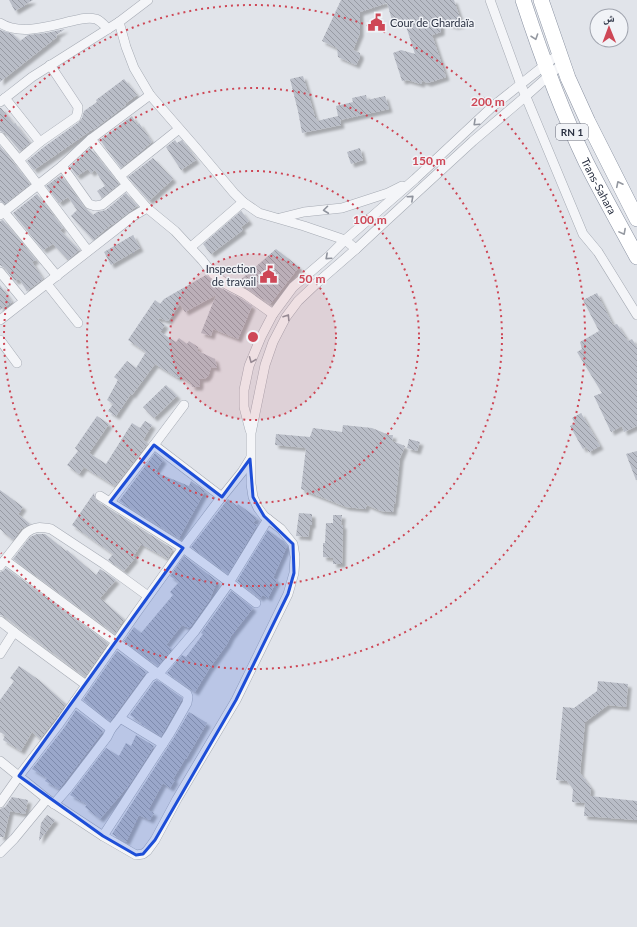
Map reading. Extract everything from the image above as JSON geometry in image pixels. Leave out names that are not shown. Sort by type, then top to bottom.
[{"type":"highway","name":"Trans-Sahara","points":[[523,0],[562,109],[586,163],[637,257]]},
{"type":"highway","name":"Trans-Sahara","points":[[541,0],[561,58],[588,122],[637,219]]},
{"type":"street","points":[[40,142],[2,100],[32,77],[119,22],[148,0]]},
{"type":"street","points":[[490,0],[521,85],[583,234],[598,252],[637,315]]},
{"type":"street","points":[[0,23],[13,29],[24,30],[85,18],[100,21],[108,29]]},
{"type":"street","points":[[119,22],[134,68],[150,95],[242,202],[259,213],[345,240],[356,249]]},
{"type":"street","points":[[0,761],[51,801],[103,836],[136,855],[140,855],[146,851],[155,840],[177,799],[236,700],[288,594],[294,573],[295,557],[293,544],[281,529],[264,516],[258,508],[253,497],[251,484],[251,433],[265,365],[273,342],[286,318],[298,301],[468,146],[526,96],[547,70],[561,58]]},
{"type":"street","points":[[19,160],[40,142],[76,117],[78,107],[50,65]]},
{"type":"street","points":[[251,433],[244,407],[244,390],[249,366],[261,337],[273,314],[293,287],[415,179],[492,107],[521,85],[547,70]]},
{"type":"street","points":[[57,276],[1,211],[38,185],[62,166],[91,139],[150,95]]},
{"type":"street","points":[[120,176],[179,128]]},
{"type":"street","points":[[0,137],[88,252]]},
{"type":"street","points":[[91,139],[147,208],[175,231],[213,274],[273,314]]},
{"type":"street","points":[[62,166],[88,204],[95,206],[102,205],[127,185]]},
{"type":"street","points":[[278,218],[304,212],[342,208],[388,193],[415,179]]},
{"type":"street","points":[[190,247],[242,202]]},
{"type":"street","points":[[0,320],[132,217],[147,208]]},
{"type":"street","points":[[0,272],[24,301]]},
{"type":"street","points":[[47,284],[78,323]]},
{"type":"street","points":[[0,340],[17,363]]},
{"type":"street","points":[[110,502],[184,405]]},
{"type":"street","points":[[154,445],[222,497]]},
{"type":"street","points":[[0,803],[75,701],[148,596],[242,472],[250,459]]},
{"type":"street","points":[[100,496],[183,548],[256,603]]},
{"type":"street","points":[[0,853],[51,801],[73,781],[150,677],[161,671],[195,631],[229,582],[268,519]]},
{"type":"street","points":[[103,836],[163,744],[187,703],[187,694],[156,673],[116,642],[2,563],[26,533],[32,529],[43,527],[51,529],[104,564],[148,596]]},
{"type":"street","points":[[0,621],[86,685]]},
{"type":"street","points":[[0,654],[14,632]]},
{"type":"street","points":[[75,701],[111,729]]},
{"type":"street","points":[[120,718],[163,744]]},
{"type":"highlighted area","points":[[154,445],[222,497],[250,459],[253,497],[264,516],[293,544],[294,573],[288,594],[236,700],[155,840],[143,854],[136,855],[103,836],[19,776],[183,548],[110,502]]},
{"type":"building","points":[[9,0],[33,0],[15,11]]},
{"type":"building","points":[[341,0],[454,0],[462,24],[455,26],[441,22],[441,32],[432,35],[446,77],[428,83],[422,81],[421,84],[407,80],[402,81],[393,53],[401,50],[415,54],[404,20],[392,20],[387,3],[360,12],[360,33],[353,50],[360,53],[360,57],[356,65],[338,57],[337,48],[322,41]]},
{"type":"building","points":[[65,29],[0,82],[0,30],[13,34],[20,41],[28,35]]},
{"type":"building","points":[[303,76],[317,121],[338,116],[336,106],[353,102],[352,98],[366,95],[367,100],[385,96],[389,109],[340,120],[341,125],[302,133],[290,79]]},
{"type":"building","points":[[124,79],[137,95],[93,130],[34,170],[27,161],[79,122],[84,111]]},
{"type":"building","points":[[0,108],[14,124],[15,123],[30,143],[20,151],[5,133],[0,131]]},
{"type":"building","points":[[132,116],[137,125],[139,123],[152,142],[121,168],[100,140]]},
{"type":"building","points":[[175,140],[177,143],[182,140],[196,160],[181,170],[166,147]]},
{"type":"building","points":[[0,146],[30,184],[5,204],[0,201]]},
{"type":"building","points":[[90,148],[119,184],[102,198],[97,191],[105,186],[95,170],[91,173],[88,169],[77,176],[70,167]]},
{"type":"building","points":[[360,148],[363,160],[351,164],[347,152]]},
{"type":"building","points":[[153,158],[173,179],[149,201],[128,177]]},
{"type":"building","points":[[61,175],[84,207],[93,215],[97,212],[106,210],[126,193],[137,206],[93,240],[71,216],[77,210],[68,197],[59,203],[46,186]]},
{"type":"building","points":[[37,194],[63,228],[60,230],[79,250],[68,260],[53,244],[43,250],[13,213]]},
{"type":"building","points":[[241,211],[249,221],[241,227],[243,230],[211,254],[203,244]]},
{"type":"building","points":[[3,220],[36,260],[32,262],[43,279],[27,291],[19,279],[15,281],[5,268],[0,265],[0,221]]},
{"type":"building","points":[[133,235],[140,248],[111,265],[104,252]]},
{"type":"building","name":"Inspection de travail","points":[[276,249],[299,267],[270,304],[237,283]]},
{"type":"building","points":[[206,275],[215,285],[252,306],[238,339],[213,329],[211,336],[201,333],[216,295],[185,312],[180,304],[168,321],[159,318],[158,320],[165,325],[160,332],[176,342],[179,338],[187,344],[189,341],[198,347],[198,351],[215,359],[217,368],[211,367],[206,378],[200,379],[199,387],[192,387],[191,383],[180,376],[178,378],[155,364],[132,395],[131,394],[116,416],[108,411],[113,404],[107,400],[118,380],[114,377],[127,361],[136,368],[146,352],[128,340],[155,300],[160,304],[164,299]]},
{"type":"building","points":[[0,285],[12,302],[0,310]]},
{"type":"building","points":[[597,293],[613,325],[617,324],[628,341],[632,339],[637,347],[637,426],[624,432],[622,426],[611,432],[594,396],[602,393],[577,352],[582,349],[580,342],[599,331],[583,300]]},
{"type":"building","points":[[166,385],[177,396],[154,418],[143,407]]},
{"type":"building","points":[[581,413],[600,446],[589,452],[586,447],[583,449],[570,426],[575,423],[572,418]]},
{"type":"building","points":[[97,416],[109,424],[89,453],[106,464],[132,423],[140,428],[145,421],[152,425],[143,440],[148,443],[115,486],[84,467],[79,474],[67,465],[78,451],[75,448]]},
{"type":"building","points":[[343,425],[372,428],[389,435],[393,435],[392,441],[405,446],[400,458],[393,512],[381,511],[367,505],[365,509],[346,507],[301,489],[306,448],[275,445],[276,434],[310,437],[313,428],[342,432]]},
{"type":"building","points":[[409,439],[420,442],[417,451],[407,448]]},
{"type":"building","points":[[637,451],[637,480],[636,480],[626,454]]},
{"type":"building","points":[[155,453],[163,460],[155,472],[189,486],[191,481],[205,491],[179,538],[119,501]]},
{"type":"building","points":[[0,490],[23,507],[18,514],[30,524],[21,529],[13,540],[0,529]]},
{"type":"building","points":[[94,493],[97,501],[173,549],[168,559],[141,544],[133,557],[135,558],[124,571],[108,560],[113,554],[72,525]]},
{"type":"building","points":[[228,499],[237,506],[238,504],[257,518],[253,523],[257,525],[228,574],[191,547]]},
{"type":"building","points":[[299,513],[312,514],[312,525],[310,525],[308,537],[296,536]]},
{"type":"building","points":[[333,515],[342,515],[342,564],[333,564],[333,558],[323,557],[323,543],[325,543],[326,523],[333,523]]},
{"type":"building","points":[[268,530],[283,541],[287,546],[273,578],[277,580],[268,598],[263,595],[260,598],[237,581]]},
{"type":"building","points":[[37,534],[45,534],[66,551],[67,550],[96,575],[100,569],[116,580],[100,598],[124,619],[115,634],[13,559],[30,537]]},
{"type":"building","points":[[184,556],[217,581],[210,599],[190,627],[189,628],[182,625],[166,645],[172,649],[158,666],[124,641],[134,627],[141,633],[173,595],[170,592],[179,582],[170,576]]},
{"type":"building","points":[[6,568],[108,643],[85,677],[4,616],[0,615],[0,572]]},
{"type":"building","points":[[231,591],[253,608],[231,636],[195,692],[167,673],[182,655],[186,657]]},
{"type":"building","points":[[117,651],[146,672],[110,721],[83,700]]},
{"type":"building","points":[[19,666],[39,680],[66,704],[40,739],[32,732],[21,751],[3,740],[5,735],[0,732],[0,700],[14,681],[10,678]]},
{"type":"building","points":[[157,680],[182,698],[161,736],[141,724],[142,723],[130,715]]},
{"type":"building","points":[[598,681],[628,684],[626,707],[608,705],[585,722],[580,773],[591,788],[590,796],[637,801],[637,820],[584,816],[585,803],[572,802],[573,789],[567,781],[556,780],[563,707],[574,708],[597,691]]},
{"type":"building","points":[[76,710],[103,731],[59,789],[45,781],[47,778],[32,769]]},
{"type":"building","points":[[189,712],[207,723],[173,779],[175,780],[170,788],[163,783],[148,810],[154,813],[150,820],[139,815],[126,842],[112,834]]},
{"type":"building","points":[[136,735],[154,746],[129,785],[100,819],[85,807],[87,804],[70,795],[106,748],[119,756],[126,743],[131,746]]},
{"type":"building","points":[[12,797],[28,800],[25,814],[10,811],[4,837],[0,837],[0,809],[5,807]]},
{"type":"building","points":[[47,815],[55,820],[39,841],[41,823]]},
{"type":"place","name":"Cour de Ghardaïa","points":[[377,23]]},
{"type":"place","name":"Inspection de travail","points":[[269,275]]}]
